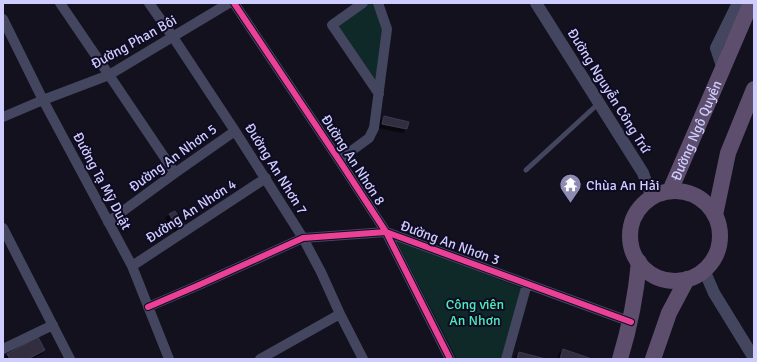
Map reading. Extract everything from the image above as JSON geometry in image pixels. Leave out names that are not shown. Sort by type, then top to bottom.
[{"type":"highway","name":"Đường Ngô Quyền","points":[[670,191],[751,3]]},
{"type":"highway","points":[[715,215],[728,153],[754,89]]},
{"type":"highway","points":[[670,191],[683,192],[696,196],[707,204],[715,215],[720,230],[720,245],[714,259],[704,270],[687,280],[666,280],[647,270],[639,262],[631,239],[631,227],[642,206],[652,198],[670,191]]},
{"type":"highway","points":[[619,358],[630,322],[636,292],[639,262]]},
{"type":"highway","points":[[653,359],[669,313],[687,280]]},
{"type":"street","points":[[60,3],[110,75],[175,174]]},
{"type":"street","name":"Đường An Nhơn 7","points":[[149,3],[266,178],[303,238],[363,359]]},
{"type":"street","name":"Đường Phan Bôi","points":[[3,117],[43,100],[110,75],[230,3]]},
{"type":"street","name":"Đường An Nhơn 8","points":[[234,3],[386,232],[450,359]]},
{"type":"street","points":[[363,3],[332,25],[379,94]]},
{"type":"street","points":[[339,160],[369,138],[374,128],[386,29],[378,3]]},
{"type":"street","name":"Đường Nguyễn Công Trứ","points":[[536,3],[643,173],[652,198]]},
{"type":"street","name":"Đường Ngô Quyền","points":[[723,69],[716,48],[738,3]]},
{"type":"street","name":"Đường Tạ Mỹ Duật","points":[[3,19],[43,100],[132,266],[169,359]]},
{"type":"street","name":"Đường An Nhơn 5","points":[[108,222],[235,131]]},
{"type":"street","name":"Đường An Nhơn 4","points":[[132,266],[266,178]]},
{"type":"street","points":[[3,228],[70,359]]},
{"type":"street","name":"Đường An Nhơn 3","points":[[148,307],[303,238],[386,232],[630,322]]},
{"type":"street","points":[[704,270],[714,294],[754,358]]},
{"type":"street","points":[[506,359],[527,284]]},
{"type":"street","points":[[260,359],[340,314]]},
{"type":"street","points":[[3,350],[53,325]]},
{"type":"lane","points":[[526,170],[599,103]]},
{"type":"green space","points":[[367,3],[376,3],[384,31],[377,88],[335,25]]},
{"type":"green space","name":"Công viên An Nhơn","points":[[396,240],[521,288],[501,359],[457,359]]},
{"type":"building","points":[[384,116],[409,122],[407,129],[382,124]]},
{"type":"building","points":[[175,211],[187,228],[181,232],[169,214]]},
{"type":"building","points":[[38,337],[45,350],[28,359],[10,359],[7,354]]},
{"type":"building","points":[[563,349],[592,359],[560,359]]},
{"type":"building","points":[[519,352],[546,359],[517,359]]},
{"type":"cycle path","points":[[234,3],[386,232],[450,359]]},
{"type":"cycle path","points":[[148,307],[303,238],[386,232],[631,322]]},
{"type":"place","name":"Chùa An Hải","points":[[571,204]]}]
